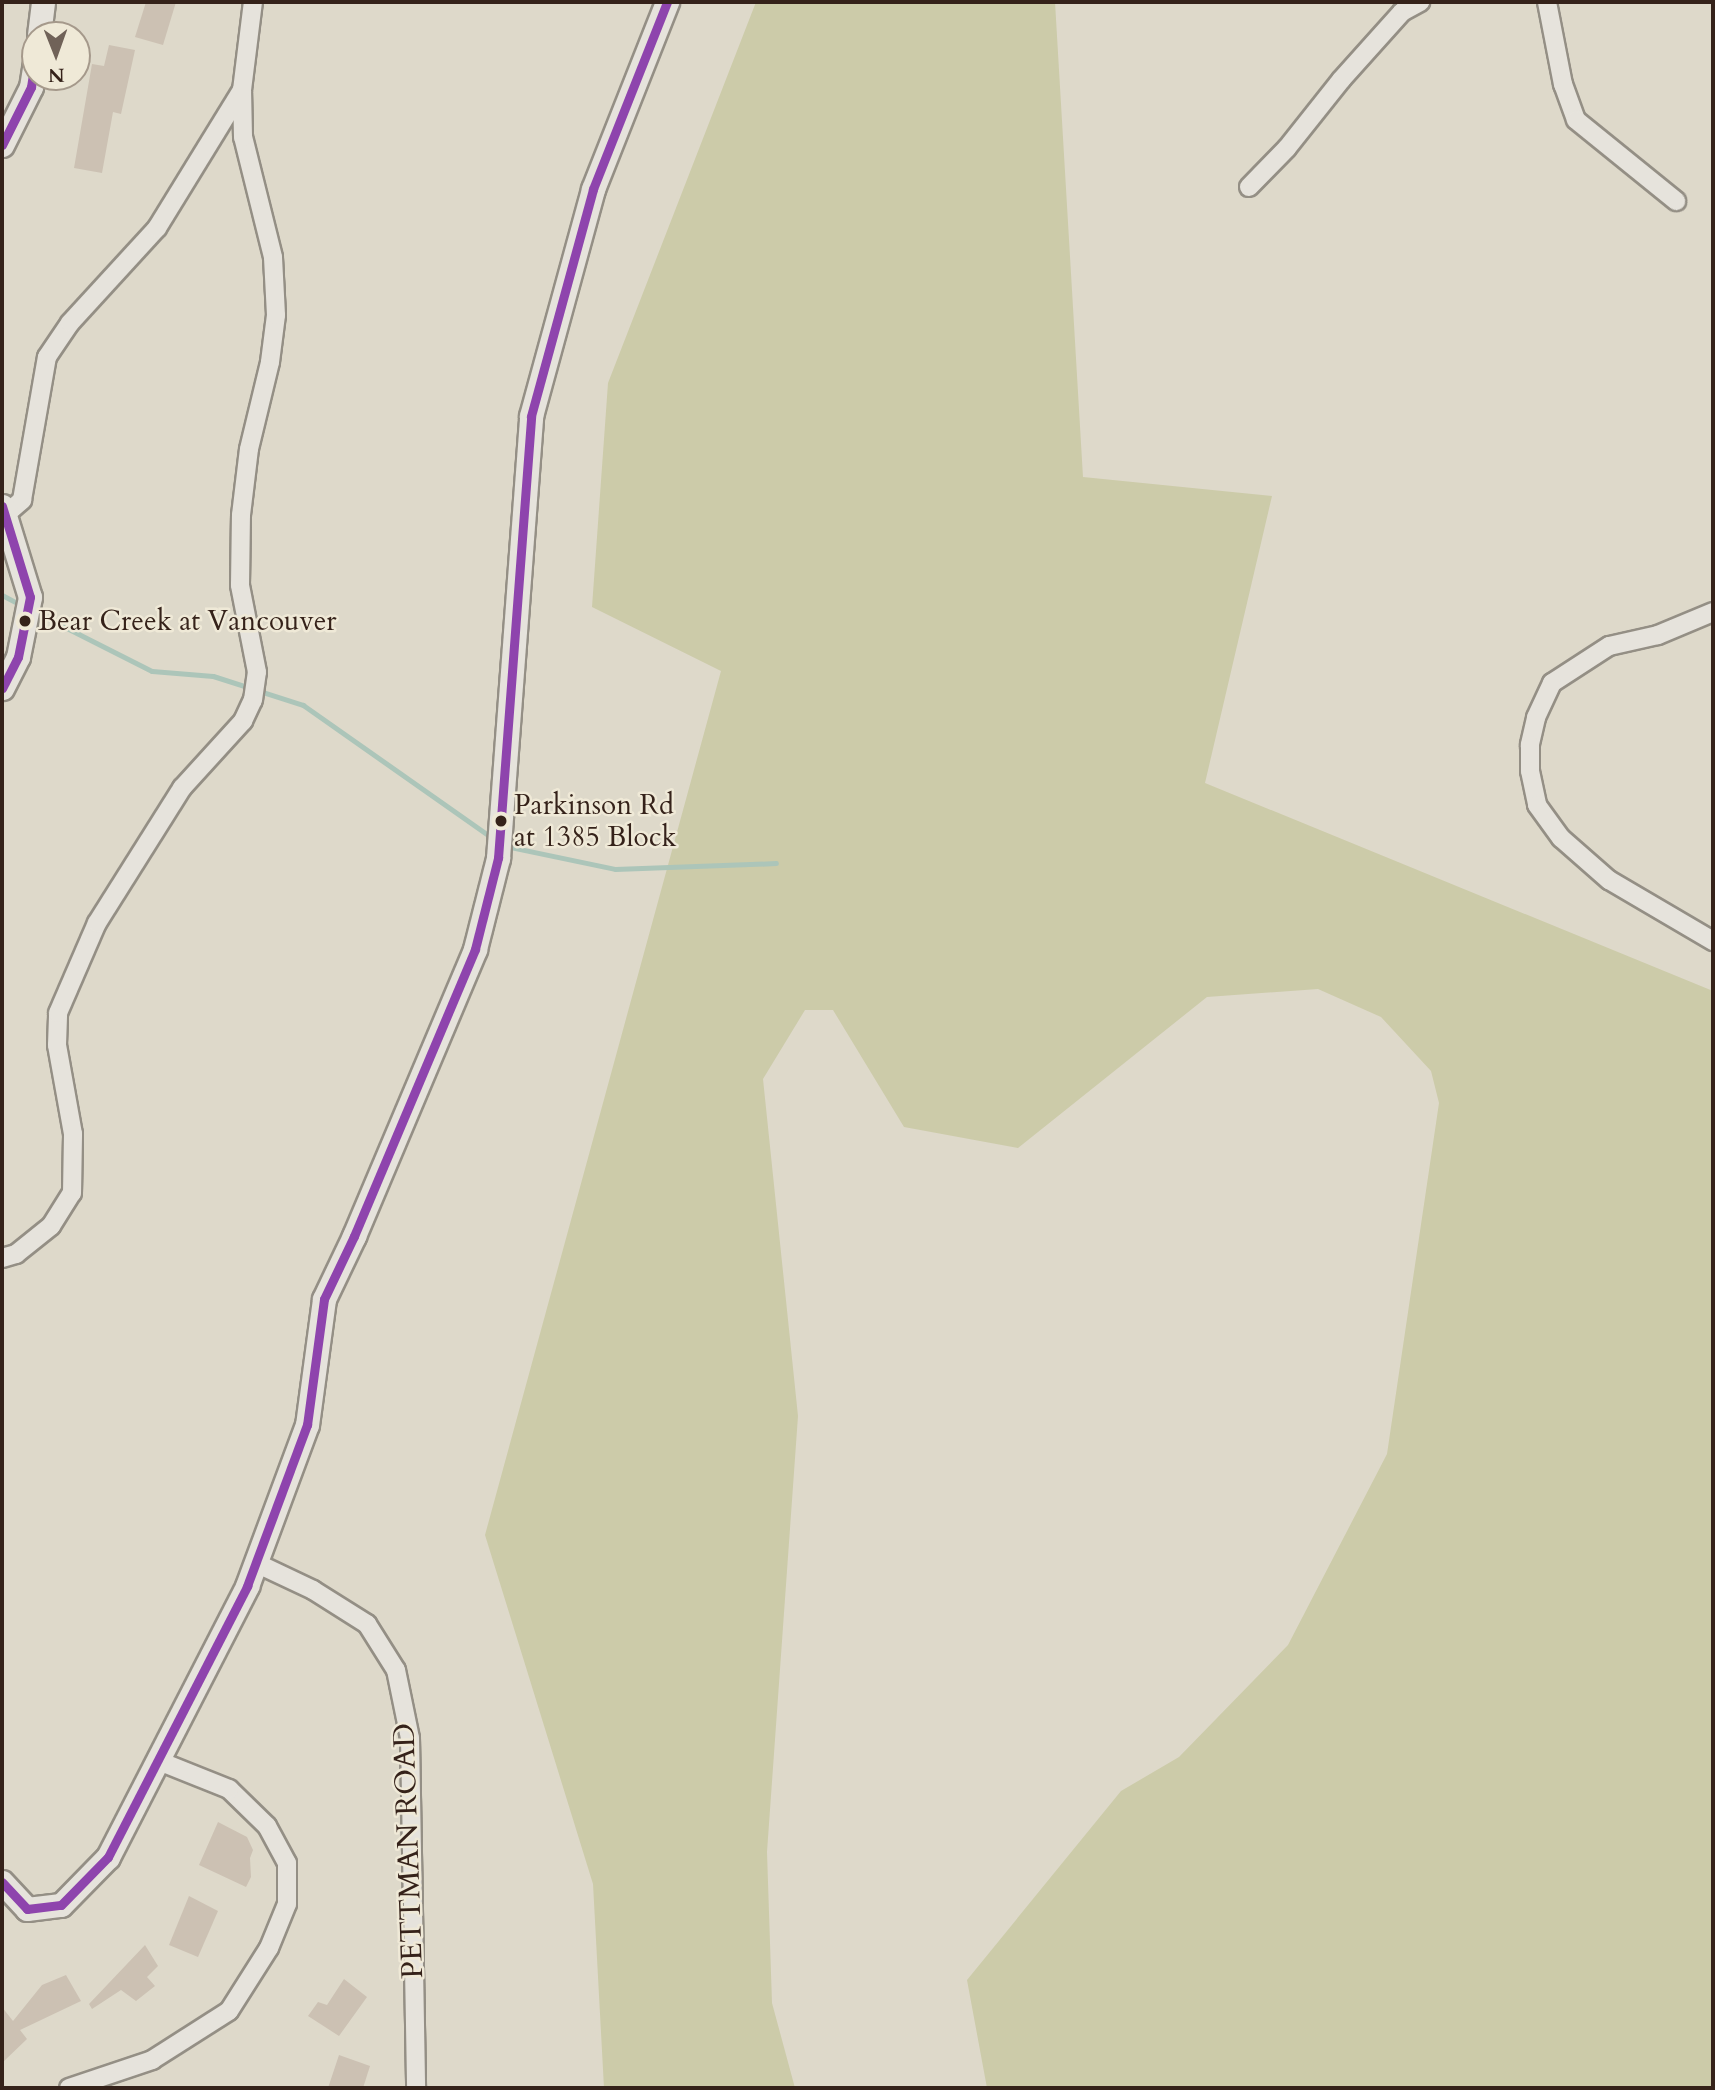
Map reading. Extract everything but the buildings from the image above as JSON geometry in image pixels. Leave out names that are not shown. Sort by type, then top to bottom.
[{"type":"street","points":[[41,21],[43,2]]},
{"type":"street","points":[[2,1258],[16,1254],[51,1226],[72,1193],[73,1134],[57,1045],[58,1013],[97,923],[182,788],[243,721],[253,700],[257,672],[240,585],[241,515],[248,449],[271,362],[276,315],[273,257],[243,137],[242,90],[253,2]]},
{"type":"street","points":[[2,1882],[27,1909],[61,1905],[108,1857],[159,1761],[256,1563],[307,1425],[324,1299],[354,1236],[475,949],[498,858],[531,416],[593,189],[667,2]]},
{"type":"street","points":[[1249,187],[1287,148],[1341,80],[1402,12],[1420,2]]},
{"type":"street","points":[[1547,2],[1563,84],[1576,120],[1676,201]]},
{"type":"street","points":[[2,688],[18,657],[30,597],[3,511],[22,500],[47,357],[70,323],[157,228],[242,90]]},
{"type":"street","points":[[2,145],[30,91]]},
{"type":"street","points":[[1713,612],[1658,635],[1609,646],[1552,683],[1536,718],[1530,745],[1530,771],[1537,804],[1561,838],[1609,880],[1713,941]]},
{"type":"street","name":"PETTMAN ROAD","points":[[256,1563],[313,1590],[367,1624],[396,1670],[410,1738],[416,2088]]},
{"type":"street","points":[[69,2088],[152,2060],[229,2011],[269,1948],[287,1903],[286,1863],[267,1826],[229,1789],[159,1761]]},
{"type":"green space","points":[[756,2],[1055,2],[1083,477],[1272,496],[1205,783],[1713,991],[1713,2088],[987,2088],[967,1980],[1121,1791],[1179,1757],[1288,1645],[1387,1454],[1439,1103],[1431,1071],[1381,1017],[1318,989],[1207,997],[1018,1148],[904,1127],[833,1010],[805,1010],[763,1079],[798,1416],[767,1852],[772,2003],[795,2088],[604,2088],[593,1884],[485,1535],[721,671],[592,607],[608,383]]},
{"type":"waterway","points":[[2,595],[21,605]]},
{"type":"waterway","points":[[33,611],[152,671],[213,676],[303,705],[494,839]]},
{"type":"waterway","points":[[505,846],[615,869],[776,863]]},
{"type":"transit line","points":[[2,1882],[27,1909],[61,1905],[108,1857],[247,1586],[307,1425],[324,1299],[354,1236],[475,949],[498,858],[531,416],[593,189],[667,2]]},
{"type":"transit line","points":[[2,145],[29,91]]},
{"type":"transit line","points":[[2,506],[30,597],[18,657],[2,688]]},
{"type":"place","name":"Bear Creek at Vancouver","points":[[25,621]]},
{"type":"place","name":"Parkinson Rd at 1385 Block","points":[[501,821]]}]
